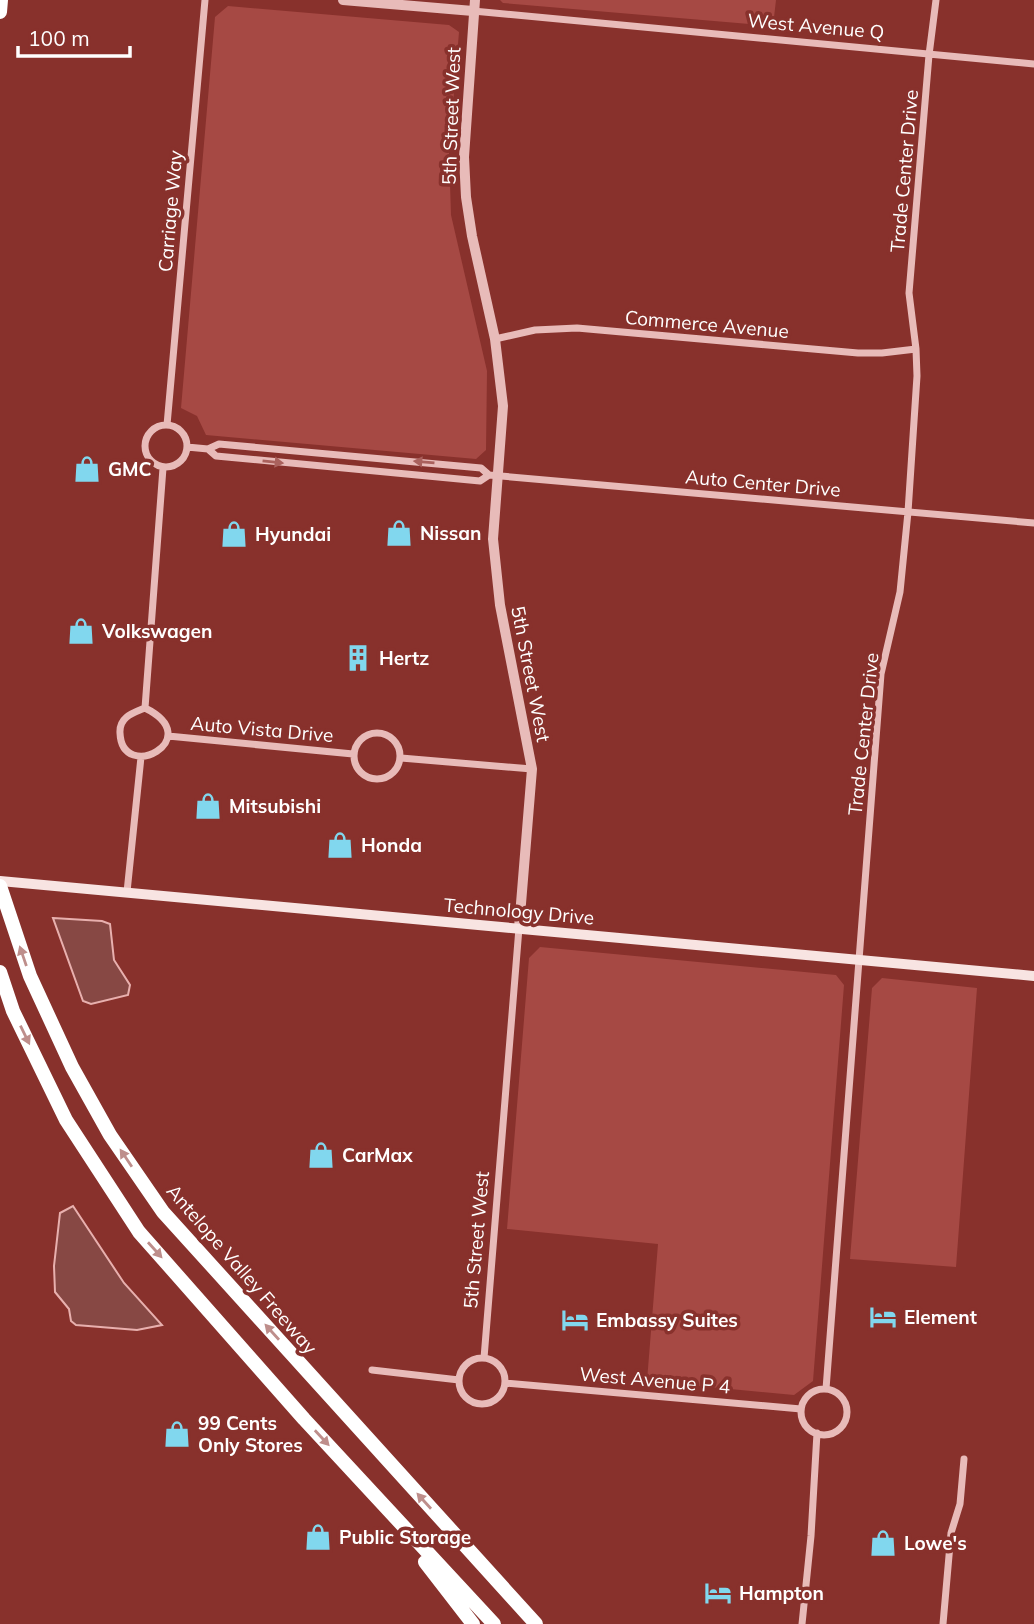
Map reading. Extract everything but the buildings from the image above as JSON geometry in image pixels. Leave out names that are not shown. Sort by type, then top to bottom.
[{"type":"highway","points":[[0,12],[1,1]]},
{"type":"highway","name":"Antelope Valley Freeway","points":[[0,886],[30,976],[72,1067],[110,1135],[163,1212],[536,1624]]},
{"type":"highway","points":[[0,972],[13,1011],[66,1120],[139,1232],[304,1419],[494,1624]]},
{"type":"highway","points":[[400,1523],[415,1548],[472,1624]]},
{"type":"highway","points":[[485,1569],[550,1624]]},
{"type":"main road","name":"Technology Drive","points":[[0,881],[1034,976]]},
{"type":"street","name":"Carriage Way","points":[[167,425],[205,0]]},
{"type":"street","name":"West Avenue Q","points":[[343,0],[1034,64]]},
{"type":"street","name":"5th Street West","points":[[475,0],[464,157],[466,197],[495,339],[503,406],[494,475],[493,539],[500,605],[532,769],[484,1358]]},
{"type":"street","name":"Trade Center Drive","points":[[826,1389],[881,674],[900,593],[908,512],[916,376],[916,349],[909,293],[936,0]]},
{"type":"street","name":"Commerce Avenue","points":[[495,339],[535,330],[577,328],[858,353],[916,349]]},
{"type":"street","points":[[167,425],[177,428],[183,434],[187,447],[185,455],[178,463],[163,468],[149,459],[144,448],[145,439],[151,430],[167,425]]},
{"type":"street","name":"Auto Center Drive","points":[[187,447],[208,449],[219,443],[481,468],[494,475],[1034,523]]},
{"type":"street","name":"Auto Center Drive","points":[[208,449],[216,456],[364,471],[480,481],[494,475]]},
{"type":"street","points":[[145,708],[163,468]]},
{"type":"street","points":[[145,708],[162,719],[168,736],[155,754],[141,757],[129,752],[122,744],[119,731],[128,715],[145,708]]},
{"type":"street","name":"Auto Vista Drive","points":[[379,732],[390,736],[399,747],[401,758],[392,774],[375,779],[365,777],[358,771],[353,754],[361,737],[367,733],[379,732]]},
{"type":"street","name":"Auto Vista Drive","points":[[168,736],[353,754]]},
{"type":"street","points":[[127,892],[141,757]]},
{"type":"street","points":[[401,758],[532,769]]},
{"type":"street","points":[[484,1358],[498,1365],[503,1371],[505,1383],[499,1396],[493,1401],[478,1404],[463,1395],[459,1380],[464,1366],[484,1358]]},
{"type":"street","points":[[372,1370],[459,1380]]},
{"type":"street","name":"West Avenue P 4","points":[[505,1383],[801,1409]]},
{"type":"street","points":[[826,1389],[840,1395],[847,1409],[839,1429],[824,1434],[810,1430],[802,1417],[801,1409],[805,1398],[811,1393],[826,1389]]},
{"type":"street","points":[[802,1624],[817,1433]]},
{"type":"street","points":[[943,1624],[951,1533],[960,1503],[964,1459]]},
{"type":"shaded area","points":[[500,0],[776,0],[773,26],[503,3]]},
{"type":"shaded area","points":[[228,6],[449,25],[459,32],[449,153],[451,215],[487,371],[486,450],[476,459],[206,435],[197,416],[181,408],[215,17]]},
{"type":"shaded area","points":[[53,918],[102,921],[110,924],[114,960],[130,985],[128,995],[91,1004],[83,1001]]},
{"type":"shaded area","points":[[540,947],[836,975],[844,985],[813,1381],[794,1395],[647,1381],[658,1244],[507,1229],[529,958]]},
{"type":"shaded area","points":[[882,978],[977,988],[956,1267],[850,1259],[872,988]]},
{"type":"shaded area","points":[[73,1206],[124,1283],[162,1325],[137,1330],[76,1325],[71,1321],[69,1309],[55,1292],[54,1266],[60,1213]]},
{"type":"place","name":"GMC","points":[[87,469]]},
{"type":"place","name":"Nissan","points":[[399,533]]},
{"type":"place","name":"Hyundai","points":[[234,534]]},
{"type":"place","name":"Volkswagen","points":[[81,631]]},
{"type":"place","name":"Hertz","points":[[358,658]]},
{"type":"place","name":"Mitsubishi","points":[[208,806]]},
{"type":"place","name":"Honda","points":[[340,845]]},
{"type":"place","name":"CarMax","points":[[321,1155]]},
{"type":"place","name":"Element","points":[[883,1317]]},
{"type":"place","name":"Embassy Suites","points":[[575,1320]]},
{"type":"place","name":"99 Cents Only Stores","points":[[177,1434]]},
{"type":"place","name":"Public Storage","points":[[318,1537]]},
{"type":"place","name":"Lowe's","points":[[883,1543]]},
{"type":"place","name":"Hampton","points":[[718,1593]]}]
